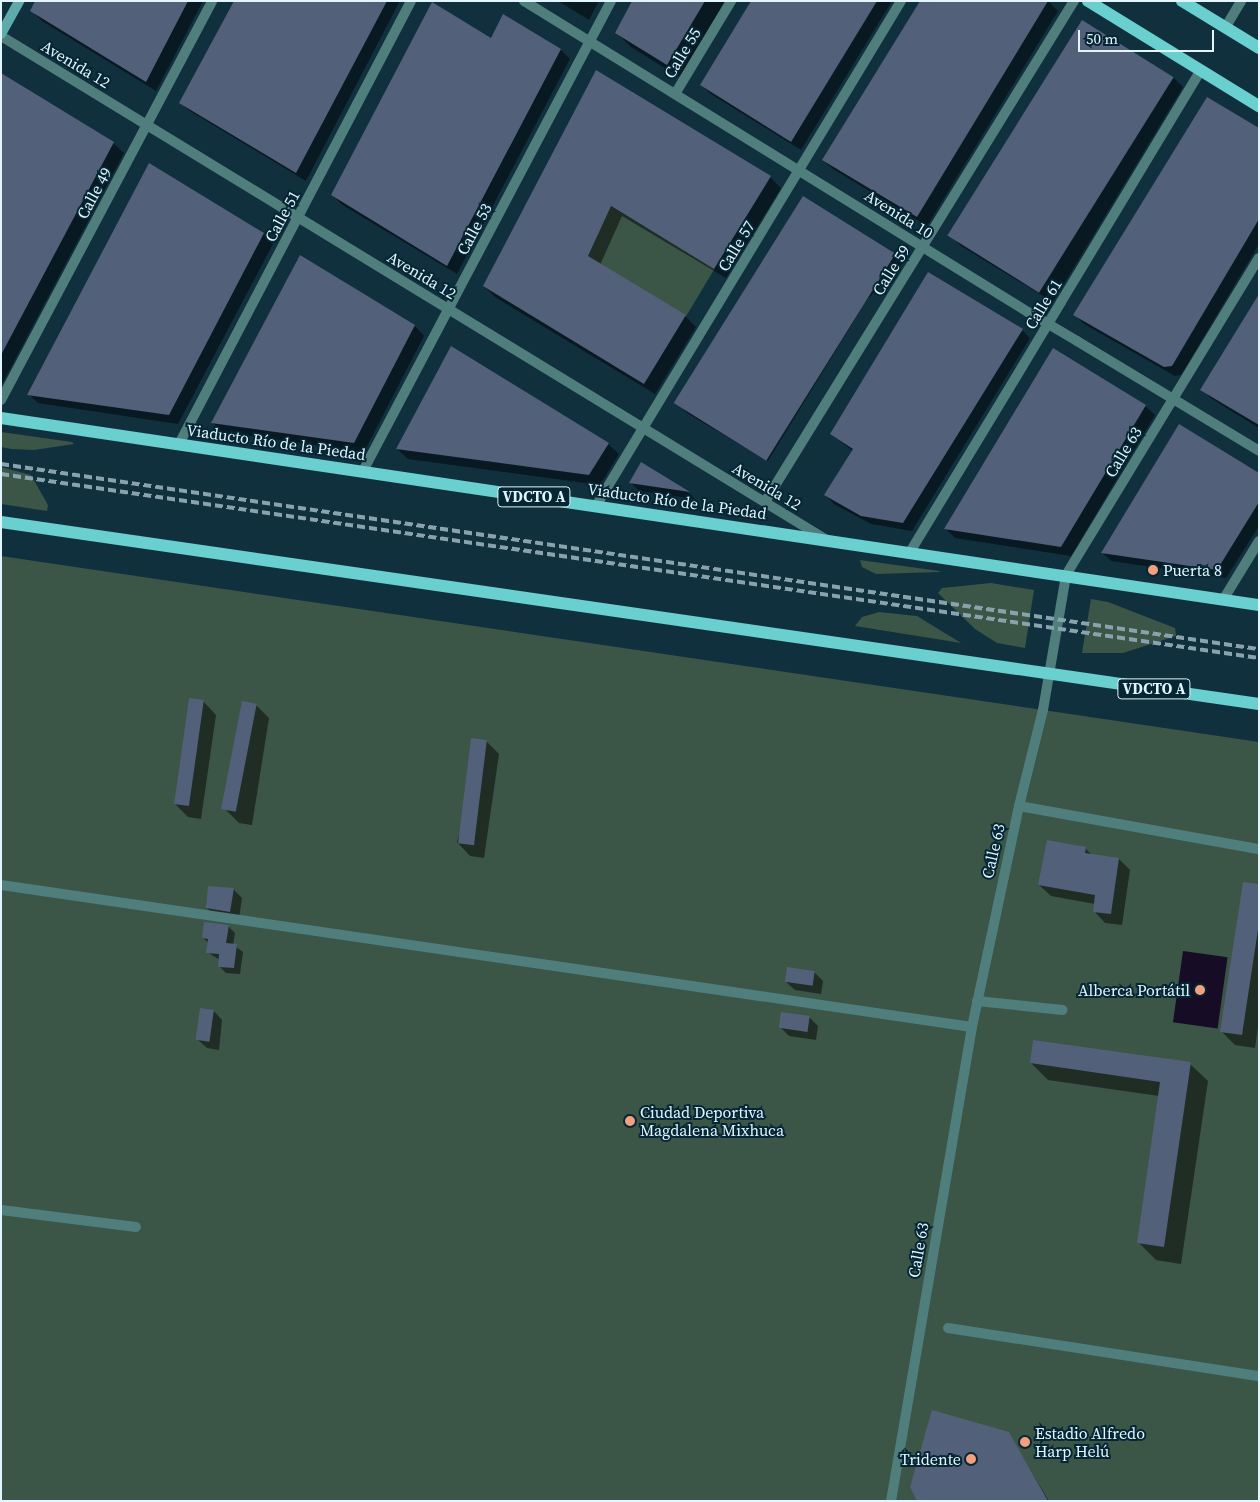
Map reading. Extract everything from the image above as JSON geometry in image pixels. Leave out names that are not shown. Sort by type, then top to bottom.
[{"type":"main road","points":[[1,35],[19,1]]},
{"type":"main road","points":[[1088,1],[1259,106]]},
{"type":"main road","points":[[1182,1],[1259,48]]},
{"type":"main road","name":"Viaducto Río de la Piedad","points":[[1,418],[1259,605]]},
{"type":"main road","name":"VDCTO A","points":[[1,522],[1259,704]]},
{"type":"street","name":"Calle 49","points":[[1,400],[212,1]]},
{"type":"street","name":"Calle 51","points":[[179,444],[411,1]]},
{"type":"street","name":"Avenida 10","points":[[524,1],[1028,312],[1259,451]]},
{"type":"street","name":"Calle 53","points":[[363,471],[611,1]]},
{"type":"street","name":"Calle 55","points":[[674,94],[731,1]]},
{"type":"street","name":"Calle 57","points":[[596,506],[901,1]]},
{"type":"street","name":"Calle 59","points":[[765,502],[1074,1]]},
{"type":"street","points":[[1225,28],[1242,1]]},
{"type":"street","name":"Avenida 12","points":[[1,35],[826,540]]},
{"type":"street","name":"Calle 61","points":[[910,552],[1201,70]]},
{"type":"street","name":"Calle 63","points":[[891,1501],[972,1027],[1019,806],[1043,710],[1066,575],[1259,258]]},
{"type":"street","points":[[1223,600],[1259,541]]},
{"type":"street","points":[[1019,806],[1259,849]]},
{"type":"street","points":[[1,885],[972,1027]]},
{"type":"street","points":[[977,1001],[1064,1010]]},
{"type":"street","points":[[1,1210],[136,1227]]},
{"type":"street","points":[[948,1328],[1259,1376]]},
{"type":"green space","points":[[610,206],[715,269],[686,316],[582,253]]},
{"type":"green space","points":[[1,432],[72,442],[74,444],[34,450],[11,449],[1,447]]},
{"type":"green space","points":[[1,467],[31,475],[48,505],[47,511],[1,504]]},
{"type":"green space","name":"Ciudad Deportiva Magdalena Mixhuca","points":[[1,556],[1259,742],[1259,1501],[1,1501]]},
{"type":"green space","points":[[860,560],[940,572],[876,574],[862,567]]},
{"type":"green space","points":[[991,583],[1034,590],[1025,648],[997,643],[975,629],[938,593],[942,588]]},
{"type":"green space","points":[[1091,599],[1108,602],[1175,628],[1176,636],[1123,653],[1082,653]]},
{"type":"green space","points":[[879,612],[917,616],[961,643],[855,626],[862,617]]},
{"type":"shaded area","name":"Alberca Portátil","points":[[1183,951],[1228,957],[1218,1029],[1173,1022]]},
{"type":"building","points":[[35,1],[188,1],[146,82],[30,11]]},
{"type":"building","points":[[234,1],[387,1],[296,173],[179,103]]},
{"type":"building","points":[[632,1],[705,1],[667,65],[615,33]]},
{"type":"building","points":[[751,1],[877,1],[791,142],[700,85]]},
{"type":"building","points":[[920,1],[1048,1],[917,217],[822,160]]},
{"type":"building","points":[[432,2],[491,38],[503,14],[561,49],[447,266],[331,195]]},
{"type":"building","points":[[1082,20],[1174,77],[1039,293],[947,235]]},
{"type":"building","points":[[596,70],[771,176],[714,269],[611,206],[588,256],[686,315],[644,384],[483,286]]},
{"type":"building","points":[[1,73],[114,142],[1,355]]},
{"type":"building","points":[[1207,97],[1259,128],[1259,219],[1172,366],[1164,367],[1073,315]]},
{"type":"building","points":[[149,163],[264,233],[169,415],[27,395]]},
{"type":"building","points":[[803,196],[895,254],[766,461],[674,403]]},
{"type":"building","points":[[300,255],[415,325],[354,443],[211,423]]},
{"type":"building","points":[[928,272],[1023,329],[903,523],[861,516],[824,495],[853,449],[830,434]]},
{"type":"building","points":[[1259,294],[1259,425],[1200,390]]},
{"type":"building","points":[[451,346],[609,443],[589,475],[396,449]]},
{"type":"building","points":[[1053,348],[1146,405],[1061,547],[944,529]]},
{"type":"building","points":[[1179,424],[1259,473],[1259,502],[1217,570],[1101,553]]},
{"type":"building","points":[[641,462],[690,492],[629,483]]},
{"type":"building","points":[[189,698],[204,700],[189,806],[174,804]]},
{"type":"building","points":[[242,701],[257,704],[236,812],[221,809]]},
{"type":"building","points":[[471,738],[487,740],[474,845],[458,843]]},
{"type":"building","points":[[1047,840],[1086,847],[1085,853],[1119,858],[1111,914],[1093,912],[1095,895],[1038,885]]},
{"type":"building","points":[[1243,882],[1259,884],[1259,923],[1242,1035],[1220,1032]]},
{"type":"building","points":[[208,886],[234,888],[230,912],[206,908]]},
{"type":"building","points":[[204,922],[229,925],[226,943],[237,944],[234,968],[218,967],[219,954],[206,953],[208,939],[202,938]]},
{"type":"building","points":[[787,967],[815,971],[813,986],[785,982]]},
{"type":"building","points":[[200,1008],[214,1010],[209,1042],[196,1040]]},
{"type":"building","points":[[781,1012],[810,1016],[807,1032],[779,1028]]},
{"type":"building","points":[[1033,1040],[1191,1062],[1164,1247],[1137,1243],[1160,1082],[1030,1063]]},
{"type":"building","name":"Tridente","points":[[932,1410],[1009,1432],[1048,1501],[917,1501],[910,1487]]},
{"type":"railway","points":[[1,464],[1259,649]]},
{"type":"railway","points":[[1,474],[1259,658]]},
{"type":"place","name":"Puerta 8","points":[[1153,570]]},
{"type":"place","name":"Alberca Portátil","points":[[1200,990]]},
{"type":"place","name":"Ciudad Deportiva Magdalena Mixhuca","points":[[630,1121]]},
{"type":"place","name":"Estadio Alfredo Harp Helú","points":[[1025,1442]]},
{"type":"place","name":"Tridente","points":[[971,1459]]}]
